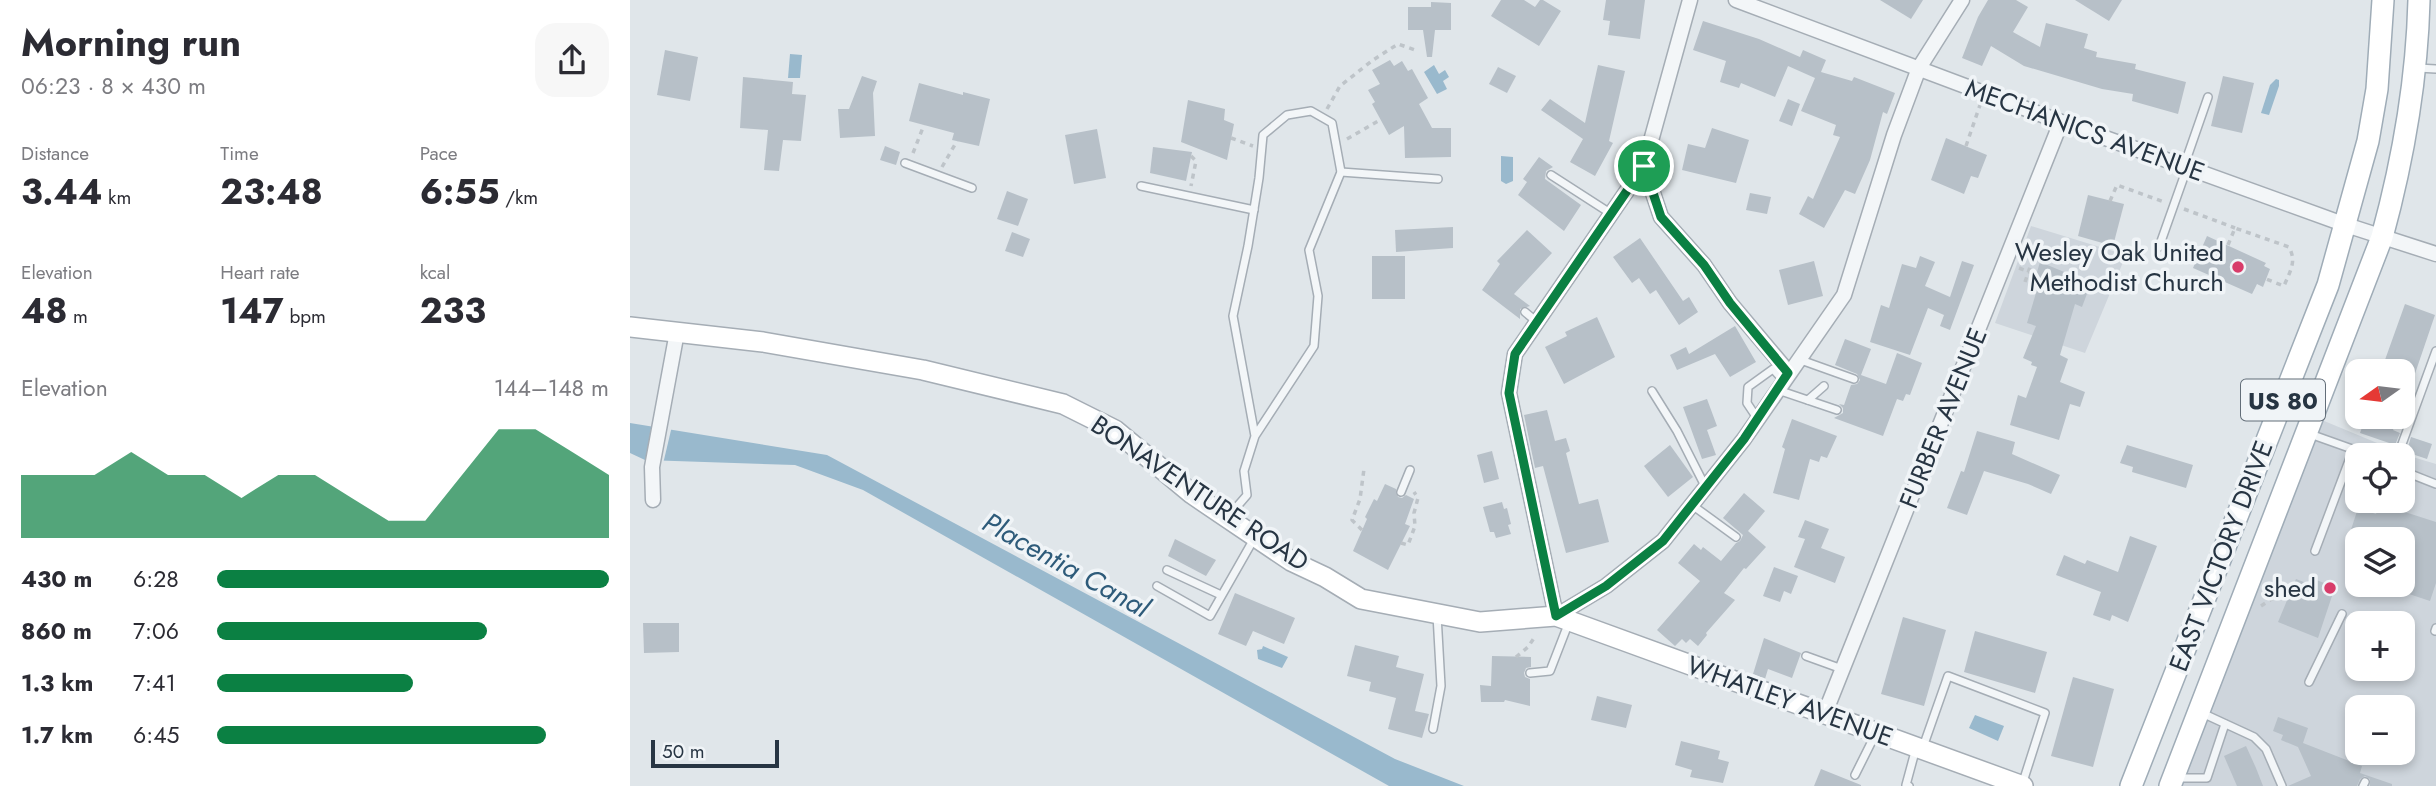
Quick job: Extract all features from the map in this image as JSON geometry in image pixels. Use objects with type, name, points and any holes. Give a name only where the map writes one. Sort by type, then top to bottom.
[{"type":"main road","name":"EAST VICTORY DRIVE","points":[[2131,786],[2328,285],[2368,141],[2377,89],[2383,0]]},
{"type":"main road","name":"EAST VICTORY DRIVE","points":[[2171,782],[2382,237],[2399,174],[2414,68],[2418,0]]},
{"type":"street","points":[[1557,618],[1509,393],[1515,354],[1644,166],[1689,0]]},
{"type":"street","name":"MECHANICS AVENUE","points":[[1736,0],[2185,167],[2436,254]]},
{"type":"street","name":"BONAVENTURE ROAD","points":[[630,327],[763,342],[923,370],[1063,404],[1115,430],[1192,494],[1291,561],[1325,577],[1361,599],[1480,622],[1557,618],[1606,586],[1663,541],[1757,419],[1844,295],[1894,135],[1919,68],[1962,0]]},
{"type":"street","name":"FURBER AVENUE","points":[[1825,713],[2061,122]]},
{"type":"street","points":[[1644,166],[1661,217],[1704,265],[1783,381]]},
{"type":"street","points":[[653,500],[652,467],[677,332]]},
{"type":"street","name":"WHATLEY AVENUE","points":[[1557,618],[2022,786]]},
{"type":"lane","points":[[2414,68],[2436,69]]},
{"type":"lane","points":[[2159,247],[2208,97]]},
{"type":"lane","points":[[1227,518],[1247,495],[1244,471],[1255,436],[1314,346],[1318,296],[1309,250],[1341,172],[1332,123],[1311,111],[1287,115],[1262,135],[1254,211],[1233,316],[1255,436]]},
{"type":"lane","points":[[906,164],[972,188]]},
{"type":"lane","points":[[1341,172],[1438,179]]},
{"type":"lane","points":[[1551,175],[1610,214]]},
{"type":"lane","points":[[1141,186],[1254,211]]},
{"type":"lane","points":[[1525,312],[1538,322]]},
{"type":"lane","points":[[2402,443],[2436,351]]},
{"type":"lane","points":[[1798,359],[1854,379]]},
{"type":"lane","points":[[1757,419],[1747,403],[1748,387],[1773,369],[1783,381],[1808,400],[1837,410]]},
{"type":"lane","points":[[1808,400],[1824,386]]},
{"type":"lane","points":[[1653,391],[1706,487]]},
{"type":"lane","points":[[2306,433],[2345,447]]},
{"type":"lane","points":[[1402,489],[1410,470]]},
{"type":"lane","points":[[2315,551],[2345,471]]},
{"type":"lane","points":[[2415,476],[2436,484]]},
{"type":"lane","points":[[1692,505],[1736,537]]},
{"type":"lane","points":[[1157,586],[1209,615],[1255,537]]},
{"type":"lane","points":[[1167,570],[1221,595]]},
{"type":"lane","points":[[1433,729],[1441,686],[1437,614]]},
{"type":"lane","points":[[2309,682],[2342,614]]},
{"type":"lane","points":[[1530,673],[1550,671],[1557,618]]},
{"type":"lane","points":[[1806,656],[1842,669]]},
{"type":"lane","points":[[1909,786],[1906,785],[1919,748],[1948,676],[2045,713],[2022,786]]},
{"type":"lane","points":[[2199,711],[2254,737],[2266,749],[2282,786]]},
{"type":"lane","points":[[2171,782],[2203,780],[2211,772],[2225,724]]},
{"type":"lane","points":[[1855,775],[1877,733]]},
{"type":"path","points":[[1322,117],[1340,86],[1373,60],[1398,44],[1418,51]]},
{"type":"path","points":[[1966,146],[1984,93]]},
{"type":"path","points":[[1336,145],[1380,120]]},
{"type":"path","points":[[906,164],[924,125]]},
{"type":"path","points":[[1231,138],[1262,148]]},
{"type":"path","points":[[937,175],[957,141]]},
{"type":"path","points":[[1178,194],[1193,185],[1196,161],[1191,156]]},
{"type":"path","points":[[2228,245],[2235,228],[2289,247],[2294,263],[2284,286],[2266,279]]},
{"type":"path","points":[[2025,282],[2032,261]]},
{"type":"path","points":[[1362,530],[1352,520],[1360,499],[1364,469]]},
{"type":"path","points":[[1401,542],[1408,545],[1415,526],[1413,513],[1418,503],[1417,494],[1402,489]]},
{"type":"path","points":[[2256,612],[2263,603],[2276,596],[2286,600]]},
{"type":"path","points":[[1516,657],[1557,618]]},
{"type":"shaded area","points":[[2031,226],[2126,255],[2085,353],[1995,323]]},
{"type":"shaded area","points":[[2317,418],[2377,443],[2345,443],[2345,513],[2415,513],[2415,458],[2436,464],[2436,786],[2180,786]]},
{"type":"water","points":[[790,54],[802,55],[800,78],[788,78]]},
{"type":"water","points":[[1434,65],[1439,74],[1445,70],[1449,77],[1443,81],[1447,89],[1437,94],[1424,72]]},
{"type":"water","points":[[2276,79],[2279,80],[2279,86],[2269,115],[2261,113],[2270,85]]},
{"type":"water","points":[[1501,156],[1513,157],[1513,181],[1506,184],[1501,181]]},
{"type":"water","points":[[630,423],[827,455],[1395,759],[1464,786],[1389,786],[863,490],[795,465],[645,460],[630,453]]},
{"type":"water","points":[[1263,646],[1288,657],[1282,668],[1258,659],[1257,650]]},
{"type":"water","points":[[1975,715],[2004,726],[1998,741],[1969,728]]},
{"type":"pier","points":[[652,423],[672,426],[663,464],[645,463]]},
{"type":"building","points":[[1501,0],[1524,0],[1535,7],[1543,0],[1561,11],[1539,46],[1491,16]]},
{"type":"building","points":[[1606,0],[1645,0],[1640,39],[1608,35],[1610,21],[1603,20]]},
{"type":"building","points":[[1880,0],[1923,0],[1911,19]]},
{"type":"building","points":[[1988,0],[2016,0],[2028,7],[2013,32],[2040,47],[2046,23],[2088,34],[2084,48],[2097,52],[2096,57],[2136,64],[2135,69],[2186,82],[2178,114],[2132,101],[2133,94],[2102,89],[2024,66],[1991,46],[1982,66],[1962,58],[1978,17]]},
{"type":"building","points":[[2075,0],[2122,0],[2109,21]]},
{"type":"building","points":[[1431,2],[1451,3],[1451,30],[1435,30],[1432,57],[1427,57],[1423,30],[1408,30],[1408,7],[1431,7]]},
{"type":"building","points":[[1703,21],[1759,39],[1800,57],[1803,50],[1826,60],[1821,72],[1852,81],[1854,77],[1895,93],[1887,114],[1883,112],[1870,160],[1855,194],[1845,190],[1824,228],[1799,214],[1808,196],[1813,199],[1840,137],[1833,135],[1836,125],[1801,111],[1815,78],[1788,66],[1775,97],[1741,83],[1739,88],[1720,82],[1726,61],[1693,50]]},
{"type":"building","points":[[665,50],[698,57],[690,101],[657,95]]},
{"type":"building","points":[[1390,60],[1394,66],[1402,61],[1408,71],[1412,69],[1428,98],[1419,104],[1432,128],[1451,128],[1451,157],[1405,158],[1404,126],[1389,135],[1372,104],[1375,102],[1368,90],[1380,84],[1372,70]]},
{"type":"building","points":[[1598,65],[1625,71],[1609,141],[1613,143],[1595,176],[1570,162],[1583,139],[1541,110],[1550,99],[1585,123]]},
{"type":"building","points":[[1498,67],[1516,76],[1507,93],[1489,84]]},
{"type":"building","points":[[862,76],[877,81],[873,93],[875,136],[840,138],[838,109],[849,109]]},
{"type":"building","points":[[2223,76],[2254,83],[2242,133],[2211,126]]},
{"type":"building","points":[[743,77],[793,82],[792,94],[806,95],[801,141],[783,140],[779,171],[764,170],[768,130],[740,128]]},
{"type":"building","points":[[919,83],[990,99],[979,146],[952,140],[954,133],[909,121]]},
{"type":"building","points":[[1788,99],[1800,104],[1792,126],[1779,121]]},
{"type":"building","points":[[1188,100],[1225,109],[1224,120],[1234,124],[1227,160],[1181,142]]},
{"type":"building","points":[[1712,128],[1749,140],[1736,183],[1682,170],[1688,144],[1705,148]]},
{"type":"building","points":[[1097,129],[1106,178],[1074,184],[1065,135]]},
{"type":"building","points":[[1946,138],[1987,155],[1978,178],[1971,176],[1964,194],[1931,180]]},
{"type":"building","points":[[885,146],[900,152],[896,165],[880,160]]},
{"type":"building","points":[[1153,147],[1192,152],[1186,181],[1150,173]]},
{"type":"building","points":[[1539,157],[1553,167],[1546,171],[1545,179],[1581,205],[1564,231],[1518,195],[1527,182],[1523,179]]},
{"type":"building","points":[[1007,191],[1028,199],[1018,226],[997,219]]},
{"type":"building","points":[[1750,193],[1771,197],[1767,214],[1746,210]]},
{"type":"building","points":[[2088,195],[2124,204],[2113,246],[2078,236]]},
{"type":"building","points":[[1453,227],[1453,248],[1396,252],[1395,230]]},
{"type":"building","points":[[1527,230],[1552,253],[1514,294],[1530,306],[1520,309],[1520,319],[1482,290],[1500,264],[1497,261]]},
{"type":"building","points":[[1012,232],[1030,239],[1023,257],[1005,251]]},
{"type":"building","points":[[2207,236],[2266,263],[2264,266],[2270,269],[2263,287],[2257,284],[2252,294],[2193,268]]},
{"type":"building","points":[[1640,238],[1683,301],[1689,297],[1698,312],[1679,325],[1656,290],[1650,294],[1639,278],[1632,283],[1613,257]]},
{"type":"building","points":[[1372,256],[1405,256],[1405,299],[1372,299]]},
{"type":"building","points":[[1920,256],[1935,262],[1925,286],[1950,297],[1962,261],[1974,265],[1950,330],[1940,326],[1944,315],[1928,308],[1910,355],[1870,342],[1881,305],[1889,308],[1902,264],[1916,268]]},
{"type":"building","points":[[1814,261],[1823,296],[1788,305],[1779,270]]},
{"type":"building","points":[[2040,262],[2091,283],[2082,307],[2075,304],[2060,355],[2068,359],[2060,382],[2085,392],[2080,407],[2070,404],[2059,440],[2010,425],[2018,395],[2026,398],[2037,367],[2023,358],[2036,326],[2027,323],[2036,293],[2031,292]]},
{"type":"building","points":[[2405,304],[2435,315],[2415,374],[2415,359],[2385,359]]},
{"type":"building","points":[[1597,317],[1615,357],[1564,384],[1545,347],[1567,336],[1565,332]]},
{"type":"building","points":[[1735,326],[1756,362],[1730,377],[1715,354],[1677,370],[1670,355],[1686,347],[1689,354]]},
{"type":"building","points":[[1845,339],[1871,349],[1861,375],[1886,384],[1897,353],[1922,363],[1910,395],[1906,394],[1903,401],[1897,399],[1883,436],[1834,418],[1843,413],[1839,404],[1844,405],[1851,385],[1860,380],[1857,374],[1835,365]]},
{"type":"building","points":[[1707,399],[1717,426],[1707,430],[1716,455],[1702,459],[1683,407]]},
{"type":"building","points":[[1547,410],[1555,441],[1566,438],[1570,451],[1566,453],[1579,504],[1598,499],[1609,542],[1566,553],[1543,466],[1535,468],[1524,415]]},
{"type":"building","points":[[1792,419],[1837,436],[1827,458],[1821,456],[1819,462],[1810,459],[1799,500],[1773,493],[1785,449],[1782,447]]},
{"type":"building","points":[[2361,429],[2393,429],[2400,433],[2396,443],[2389,443],[2360,433]]},
{"type":"building","points":[[1977,431],[2015,442],[2012,454],[2060,475],[2051,494],[1984,471],[1967,515],[1947,508],[1961,471],[1964,472]]},
{"type":"building","points":[[2411,437],[2432,444],[2427,459],[2415,455],[2415,443],[2409,443]]},
{"type":"building","points":[[1670,445],[1693,477],[1668,497],[1644,466]]},
{"type":"building","points":[[2127,445],[2193,465],[2186,488],[2132,472],[2133,467],[2120,463]]},
{"type":"building","points":[[1492,451],[1499,479],[1484,483],[1477,455]]},
{"type":"building","points":[[1385,484],[1396,489],[1398,497],[1406,495],[1414,499],[1405,524],[1410,526],[1388,570],[1353,551],[1367,519],[1365,517]]},
{"type":"building","points":[[1744,493],[1765,511],[1748,531],[1766,547],[1724,593],[1735,600],[1698,646],[1690,639],[1686,643],[1682,639],[1675,646],[1657,630],[1700,581],[1678,563],[1694,544],[1701,550],[1703,547],[1721,561],[1740,541],[1743,535],[1723,518]]},
{"type":"building","points":[[1502,502],[1504,509],[1507,508],[1511,534],[1496,538],[1494,532],[1490,532],[1483,507]]},
{"type":"building","points":[[2356,513],[2408,513],[2436,522],[2436,583],[2430,601],[2415,596],[2415,527],[2352,527]]},
{"type":"building","points":[[1805,520],[1829,529],[1821,548],[1845,557],[1835,583],[1794,567],[1805,539],[1798,537]]},
{"type":"building","points":[[2130,536],[2157,546],[2128,622],[2112,615],[2110,621],[2093,615],[2101,592],[2056,575],[2064,555],[2085,564],[2087,560],[2118,572]]},
{"type":"building","points":[[1175,539],[1216,560],[1206,576],[1168,556]]},
{"type":"building","points":[[1774,567],[1798,576],[1791,594],[1784,591],[1780,602],[1763,596]]},
{"type":"building","points":[[2311,578],[2327,584],[2336,584],[2318,638],[2278,622],[2296,579],[2309,584]]},
{"type":"building","points":[[1235,593],[1295,618],[1284,644],[1253,631],[1246,646],[1218,634]]},
{"type":"building","points":[[1903,617],[1946,630],[1924,706],[1881,694]]},
{"type":"building","points":[[643,623],[679,623],[679,652],[644,653]]},
{"type":"building","points":[[1975,631],[2047,652],[2035,693],[1964,672]]},
{"type":"building","points":[[1764,638],[1801,653],[1792,678],[1768,669],[1765,679],[1753,674]]},
{"type":"building","points":[[1355,645],[1399,656],[1396,667],[1424,674],[1415,711],[1429,714],[1422,738],[1388,729],[1396,698],[1369,691],[1371,682],[1347,676]]},
{"type":"building","points":[[1492,656],[1531,657],[1531,667],[1526,668],[1524,673],[1525,677],[1530,679],[1530,706],[1505,700],[1481,702],[1480,685],[1491,686]]},
{"type":"building","points":[[2073,677],[2114,689],[2093,767],[2051,756]]},
{"type":"building","points":[[1597,696],[1632,705],[1626,728],[1591,720]]},
{"type":"building","points":[[2278,717],[2308,728],[2303,743],[2345,759],[2345,765],[2362,766],[2360,773],[2392,786],[2370,786],[2370,779],[2365,776],[2357,786],[2288,786],[2311,776],[2298,747],[2281,740],[2283,735],[2273,731]]},
{"type":"building","points":[[1681,741],[1720,751],[1718,759],[1729,762],[1723,783],[1690,777],[1692,770],[1675,765]]},
{"type":"building","points":[[2246,746],[2263,786],[2237,786],[2224,756]]},
{"type":"building","points":[[1821,769],[1861,785],[1861,786],[1814,786]]},
{"type":"place","name":"Wesley Oak United Methodist Church","points":[[2238,267]]},
{"type":"place","name":"shed","points":[[2330,588]]},
{"type":"route","points":[[1644,166],[1661,217],[1704,265],[1730,303],[1788,373],[1744,439],[1663,541],[1606,586],[1556,616],[1509,393],[1515,354],[1644,166]]},
{"type":"water label","name":"Placentia Canal","points":[[1066,565]]}]
